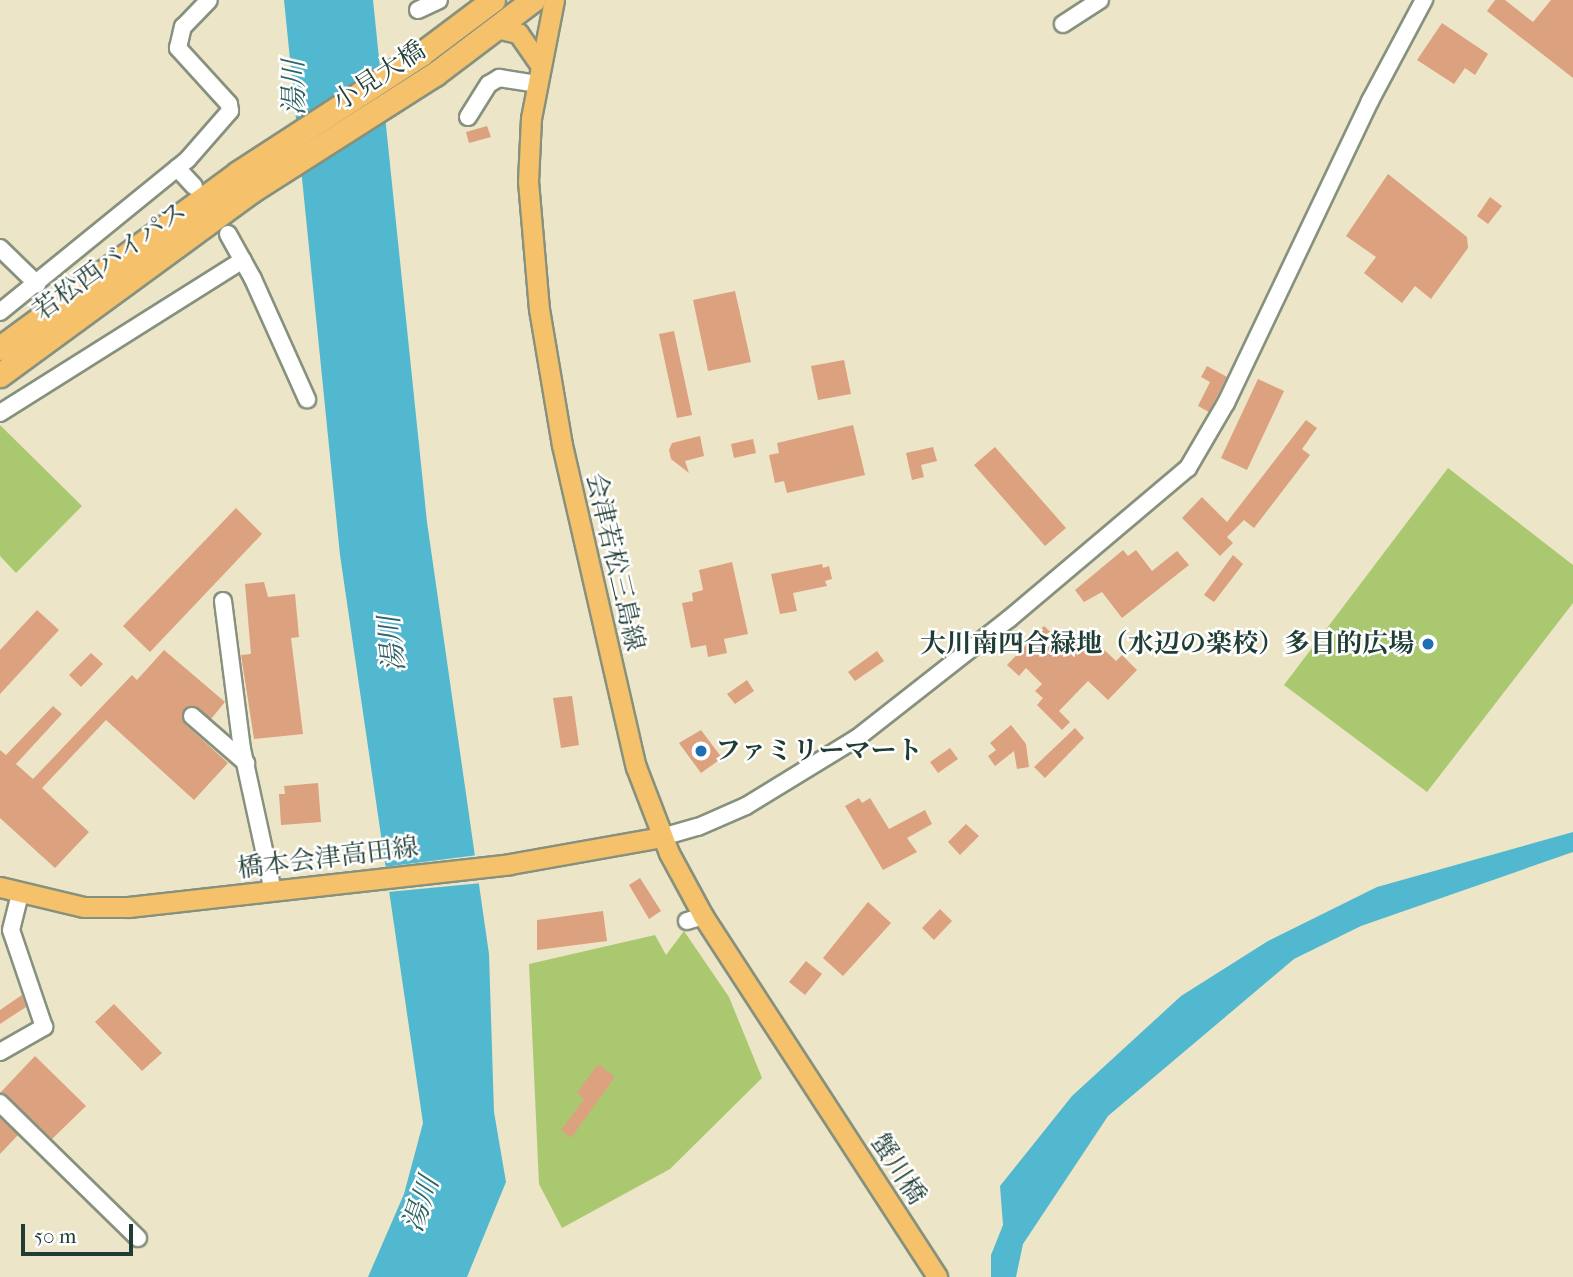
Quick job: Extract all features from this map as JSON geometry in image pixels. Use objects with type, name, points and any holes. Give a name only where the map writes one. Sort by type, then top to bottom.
[{"type":"highway","name":"小見大橋","points":[[245,182],[493,0]]},
{"type":"highway","name":"小見大橋","points":[[245,182],[435,74],[533,0]]},
{"type":"highway","name":"若松西バイパス","points":[[0,348],[245,182]]},
{"type":"highway","name":"若松西バイパス","points":[[0,375],[245,182]]},
{"type":"main road","name":"会津若松三島線","points":[[554,0],[538,74],[528,181],[545,355],[627,735],[662,837],[695,919],[815,1090]]},
{"type":"main road","points":[[496,28],[519,33],[538,74]]},
{"type":"main road","name":"橋本会津高田線","points":[[0,887],[20,894],[84,907],[129,907],[510,864],[662,837]]},
{"type":"main road","name":"蟹川橋","points":[[815,1090],[937,1277]]},
{"type":"street","points":[[0,312],[177,168],[230,111],[229,104],[178,48],[183,27],[209,0]]},
{"type":"street","points":[[418,10],[439,0]]},
{"type":"street","points":[[1063,24],[1100,0]]},
{"type":"street","points":[[662,837],[698,827],[746,806],[857,738],[1009,619],[1188,468],[1266,322],[1370,101],[1424,0]]},
{"type":"street","points":[[468,117],[489,84],[499,78],[538,74]]},
{"type":"street","points":[[177,168],[194,186]]},
{"type":"street","points":[[228,234],[243,260],[307,399]]},
{"type":"street","points":[[0,248],[37,284]]},
{"type":"street","points":[[0,414],[243,260]]},
{"type":"street","points":[[223,601],[246,764],[273,891]]},
{"type":"street","points":[[192,716],[246,764]]},
{"type":"street","points":[[0,1052],[44,1027],[6,932],[20,894]]},
{"type":"street","points":[[0,1102],[138,1238]]},
{"type":"green space","points":[[0,425],[82,506],[16,573],[0,556]]},
{"type":"green space","name":"大川南四合緑地（水辺の楽校）多目的広場","points":[[1448,468],[1573,565],[1573,603],[1427,792],[1284,685]]},
{"type":"green space","points":[[684,931],[729,997],[762,1078],[670,1169],[562,1228],[539,1184],[529,964],[655,935],[666,955]]},
{"type":"water","name":"湯川","points":[[284,0],[373,0],[427,522],[489,954],[494,1112],[506,1182],[467,1277],[368,1277],[404,1194],[423,1123],[340,555]]},
{"type":"water","points":[[1573,832],[1573,852],[1361,926],[1294,959],[1108,1116],[1023,1244],[1016,1277],[991,1277],[991,1255],[1003,1225],[1000,1186],[1072,1096],[1181,996],[1268,941],[1377,887]]},
{"type":"pier","points":[[478,855],[482,883],[388,892],[384,867]]},
{"type":"building","points":[[1495,0],[1505,0],[1533,22],[1551,0],[1573,0],[1573,78],[1487,11]]},
{"type":"building","points":[[1442,23],[1488,54],[1475,75],[1465,68],[1454,84],[1417,60]]},
{"type":"building","points":[[487,126],[491,137],[469,143],[466,132]]},
{"type":"building","points":[[1388,174],[1467,237],[1468,248],[1431,299],[1415,286],[1402,303],[1364,273],[1376,257],[1346,236]]},
{"type":"building","points":[[1490,197],[1502,206],[1488,224],[1477,216]]},
{"type":"building","points":[[735,291],[751,362],[708,371],[693,300]]},
{"type":"building","points":[[674,331],[692,415],[677,418],[659,334]]},
{"type":"building","points":[[844,360],[851,394],[818,400],[811,366]]},
{"type":"building","points":[[1207,366],[1227,377],[1209,412],[1198,406],[1210,382],[1201,377]]},
{"type":"building","points":[[1258,379],[1284,391],[1247,470],[1221,458]]},
{"type":"building","points":[[1306,420],[1317,428],[1302,449],[1310,455],[1254,528],[1244,520],[1227,537],[1233,543],[1220,556],[1182,518],[1202,497],[1227,522]]},
{"type":"building","points":[[853,425],[865,475],[787,493],[784,481],[775,483],[769,455],[779,453],[777,443]]},
{"type":"building","points":[[700,436],[704,456],[685,461],[689,473],[671,459],[669,450],[672,443]]},
{"type":"building","points":[[753,439],[756,453],[734,458],[731,444]]},
{"type":"building","points":[[933,447],[937,461],[921,465],[924,477],[912,480],[906,453]]},
{"type":"building","points":[[995,447],[1066,528],[1045,546],[974,465]]},
{"type":"building","points":[[236,508],[262,534],[150,652],[123,626]]},
{"type":"building","points":[[1123,550],[1128,556],[1136,550],[1152,571],[1177,551],[1189,565],[1122,618],[1102,592],[1084,602],[1075,590]]},
{"type":"building","points":[[1233,555],[1243,564],[1214,602],[1204,595]]},
{"type":"building","points":[[732,562],[748,634],[724,639],[727,653],[708,657],[706,645],[691,648],[682,603],[693,601],[692,593],[703,590],[699,570]]},
{"type":"building","points":[[822,564],[823,568],[829,566],[832,579],[825,581],[827,586],[793,593],[797,611],[780,614],[771,574]]},
{"type":"building","points":[[264,582],[268,597],[295,594],[299,637],[291,638],[303,734],[254,739],[241,655],[251,654],[245,584]]},
{"type":"building","points":[[37,610],[59,630],[0,694],[0,650]]},
{"type":"building","points":[[1044,626],[1067,648],[1083,630],[1116,661],[1122,655],[1137,670],[1108,700],[1088,681],[1059,711],[1070,722],[1062,730],[1037,705],[1043,698],[1035,691],[1042,684],[1026,668],[1019,676],[1007,665]]},
{"type":"building","points":[[164,650],[225,702],[211,719],[193,706],[182,715],[185,724],[228,763],[194,800],[106,720],[42,788],[89,832],[55,868],[0,818],[0,750],[6,755],[53,706],[62,714],[16,764],[33,779],[132,675],[137,680]]},
{"type":"building","points":[[877,651],[884,661],[855,681],[848,672]]},
{"type":"building","points":[[91,653],[103,664],[81,687],[69,675]]},
{"type":"building","points":[[747,680],[754,691],[735,704],[727,694]]},
{"type":"building","points":[[572,696],[579,745],[561,748],[553,698]]},
{"type":"building","points":[[1011,725],[1026,744],[1029,767],[1017,769],[1014,751],[995,766],[988,756],[996,750],[990,743]]},
{"type":"building","points":[[1075,728],[1084,738],[1045,778],[1034,767]]},
{"type":"building","name":"ファミリーマート","points":[[701,730],[722,758],[701,773],[679,743]]},
{"type":"building","points":[[950,748],[958,759],[938,773],[930,762]]},
{"type":"building","points":[[318,783],[321,822],[281,825],[279,794],[285,794],[284,786]]},
{"type":"building","points":[[859,798],[862,803],[870,798],[889,829],[925,810],[932,824],[907,838],[917,852],[883,870],[845,806]]},
{"type":"building","points":[[966,824],[979,836],[960,855],[948,842]]},
{"type":"building","points":[[640,878],[661,911],[649,919],[629,885]]},
{"type":"building","points":[[868,902],[891,923],[843,976],[823,958]]},
{"type":"building","points":[[940,909],[952,921],[934,940],[922,928]]},
{"type":"building","points":[[603,911],[607,941],[537,950],[537,920]]},
{"type":"building","points":[[806,961],[822,974],[805,995],[789,982]]},
{"type":"building","points":[[22,995],[26,1007],[0,1024],[0,1010]]},
{"type":"building","points":[[114,1004],[162,1053],[142,1071],[95,1022]]},
{"type":"building","points":[[35,1056],[86,1106],[52,1139],[0,1093]]},
{"type":"building","points":[[598,1064],[615,1077],[571,1138],[561,1130],[584,1099],[577,1093]]},
{"type":"building","points":[[0,1118],[18,1135],[0,1154]]},
{"type":"place","name":"大川南四合緑地（水辺の楽校）多目的広場","points":[[1428,644]]},
{"type":"place","name":"ファミリーマート","points":[[701,751]]}]
